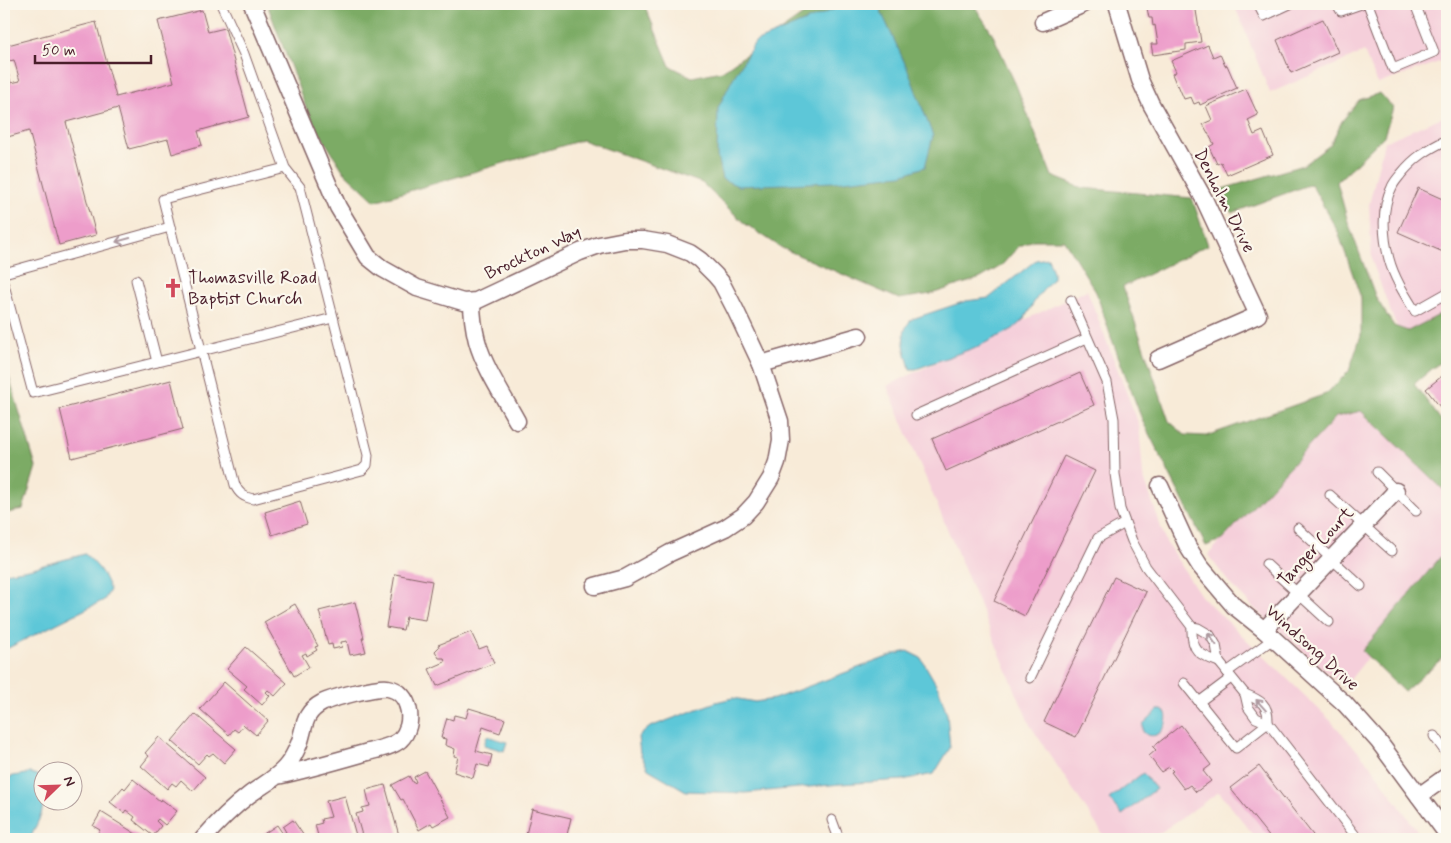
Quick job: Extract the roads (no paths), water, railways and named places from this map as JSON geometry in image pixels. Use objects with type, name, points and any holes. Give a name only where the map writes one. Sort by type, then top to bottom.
[{"type":"street","name":"Brockton Way","points":[[252,4],[338,207],[368,257],[383,270],[417,288],[463,302],[476,302],[599,244],[625,240],[643,240],[667,244],[690,253],[715,275],[735,309],[761,364],[780,420],[781,440],[777,462],[771,478],[756,502],[743,516],[725,528],[670,553],[625,578],[595,586]]},
{"type":"street","points":[[1044,22],[1084,4]]},
{"type":"street","name":"Denholm Drive","points":[[1118,4],[1140,80],[1151,104],[1204,199],[1258,316],[1158,359]]},
{"type":"street","points":[[472,302],[477,342],[517,421]]},
{"type":"street","points":[[761,364],[859,336]]},
{"type":"street","name":"Windsong Drive","points":[[1160,486],[1188,547],[1200,566],[1234,606],[1269,634],[1345,704],[1379,742],[1447,834]]},
{"type":"street","name":"Tanger Court","points":[[1269,634],[1298,594],[1396,491]]},
{"type":"street","points":[[203,839],[219,820],[250,794],[277,776],[287,765],[298,745],[305,719],[322,702],[373,688],[388,688],[403,698],[409,709],[410,719],[407,729],[400,740],[383,748],[277,776]]},
{"type":"street","points":[[1419,796],[1447,776]]},
{"type":"lane","points":[[221,4],[244,54],[285,168],[300,187],[368,455],[367,465],[362,470],[253,499],[245,497],[235,485],[163,199],[285,168]]},
{"type":"lane","points":[[1258,4],[1264,16],[1290,4]]},
{"type":"lane","points":[[1337,4],[1340,11],[1360,4]]},
{"type":"lane","points":[[1368,4],[1392,69],[1434,52],[1415,4]]},
{"type":"lane","points":[[1447,140],[1430,148],[1412,161],[1392,186],[1386,203],[1384,231],[1389,260],[1400,286],[1415,311],[1447,293]]},
{"type":"lane","points":[[4,273],[170,227]]},
{"type":"lane","points":[[136,280],[157,362]]},
{"type":"lane","points":[[4,285],[33,393],[333,318]]},
{"type":"lane","points":[[1071,300],[1107,382],[1114,419],[1115,474],[1120,509],[1132,542],[1146,567],[1192,627],[1192,635],[1197,652],[1219,662]]},
{"type":"lane","points":[[916,415],[1087,338]]},
{"type":"lane","points":[[1377,472],[1416,511]]},
{"type":"lane","points":[[1330,496],[1392,551]]},
{"type":"lane","points":[[1030,678],[1098,538],[1125,524]]},
{"type":"lane","points":[[1298,528],[1361,586]]},
{"type":"lane","points":[[1266,564],[1329,622]]},
{"type":"lane","points":[[1192,627],[1198,628],[1210,635],[1216,645],[1219,662],[1245,694],[1248,707],[1256,718],[1268,723],[1358,839]]},
{"type":"lane","points":[[1199,702],[1229,675],[1269,634]]},
{"type":"lane","points":[[1184,683],[1236,748],[1268,723]]},
{"type":"lane","points":[[1245,694],[1257,699],[1264,706],[1268,714],[1268,723]]},
{"type":"lane","points":[[1434,736],[1447,754]]},
{"type":"lane","points":[[832,820],[839,839]]},
{"type":"water","points":[[847,4],[879,7],[908,70],[933,136],[925,167],[901,175],[834,182],[738,186],[722,179],[717,156],[718,108],[755,42]]},
{"type":"water","points":[[1048,258],[1053,278],[1036,299],[1024,319],[1013,329],[979,346],[916,369],[910,369],[904,337],[907,325],[912,319],[966,301],[989,298],[1036,260]]},
{"type":"water","points":[[85,554],[103,574],[110,590],[104,600],[4,650],[4,573],[29,569]]},
{"type":"water","points":[[907,651],[921,658],[939,689],[947,714],[950,748],[934,774],[902,780],[745,793],[686,791],[648,769],[640,753],[638,737],[650,727],[716,702],[733,698],[755,702],[774,699]]},
{"type":"water","points":[[1158,710],[1166,713],[1167,718],[1164,728],[1157,735],[1148,735],[1143,732],[1143,724]]},
{"type":"water","points":[[487,736],[507,742],[504,751],[484,745]]},
{"type":"water","points":[[32,773],[32,810],[42,810],[30,839],[4,839],[4,780],[13,776]]},
{"type":"water","points":[[1143,773],[1156,789],[1122,815],[1109,799]]},
{"type":"place","name":"Thomasville Road Baptist Church","points":[[173,288]]}]
